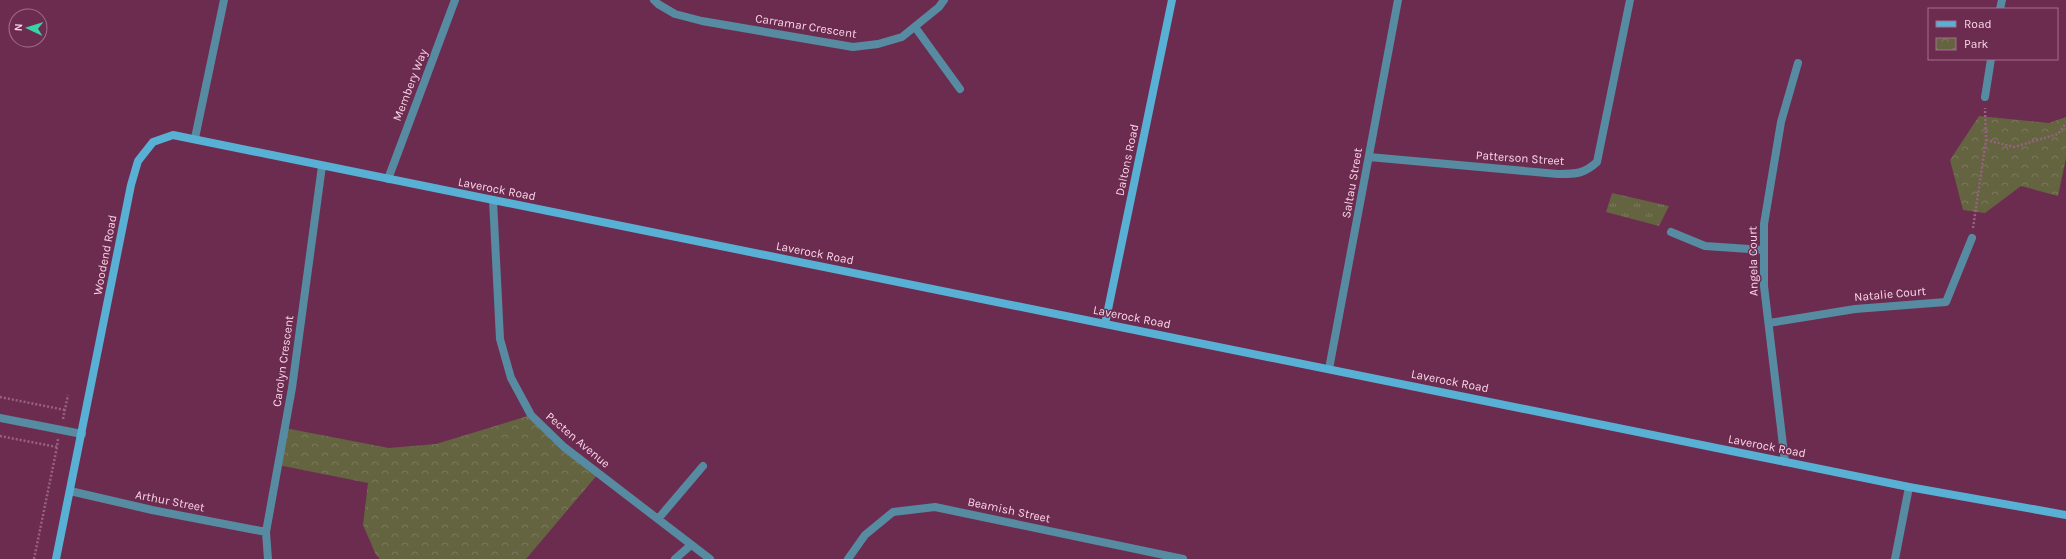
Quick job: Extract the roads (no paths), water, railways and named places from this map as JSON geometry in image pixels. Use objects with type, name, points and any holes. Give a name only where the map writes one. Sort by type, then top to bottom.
[{"type":"street","points":[[195,138],[224,0]]},
{"type":"street","name":"Membery Way","points":[[388,179],[455,0]]},
{"type":"street","name":"Carramar Crescent","points":[[654,0],[675,14],[702,21],[853,47],[878,44],[902,37],[939,7],[944,0]]},
{"type":"street","name":"Daltons Road","points":[[1105,324],[1172,0]]},
{"type":"street","name":"Saltau Street","points":[[1329,369],[1398,0]]},
{"type":"street","name":"Patterson Street","points":[[1369,157],[1558,174],[1575,174],[1587,171],[1597,162],[1630,0]]},
{"type":"street","points":[[914,27],[960,89]]},
{"type":"street","points":[[1985,97],[1991,60]]},
{"type":"street","name":"Angela Court","points":[[1785,462],[1764,286],[1764,224],[1781,122],[1798,63]]},
{"type":"street","name":"Woodend Road","points":[[56,559],[131,185],[138,161],[153,142],[173,134],[195,138]]},
{"type":"street","name":"Laverock Road","points":[[195,138],[322,166],[1909,487],[2066,515]]},
{"type":"street","name":"Carolyn Crescent","points":[[268,559],[266,532],[292,388],[322,166]]},
{"type":"street","name":"Pecten Avenue","points":[[493,200],[500,339],[515,384],[531,415],[564,447],[710,559]]},
{"type":"street","points":[[1671,232],[1705,246],[1764,250]]},
{"type":"street","name":"Natalie Court","points":[[1769,323],[1855,309],[1946,302],[1972,238]]},
{"type":"street","points":[[0,418],[82,434]]},
{"type":"street","points":[[658,519],[703,466]]},
{"type":"street","points":[[1895,559],[1909,487]]},
{"type":"street","name":"Arthur Street","points":[[70,491],[152,510],[266,532]]},
{"type":"street","name":"Beamish Street","points":[[848,559],[865,535],[893,512],[935,507],[1183,559]]},
{"type":"street","points":[[675,559],[691,545]]}]
